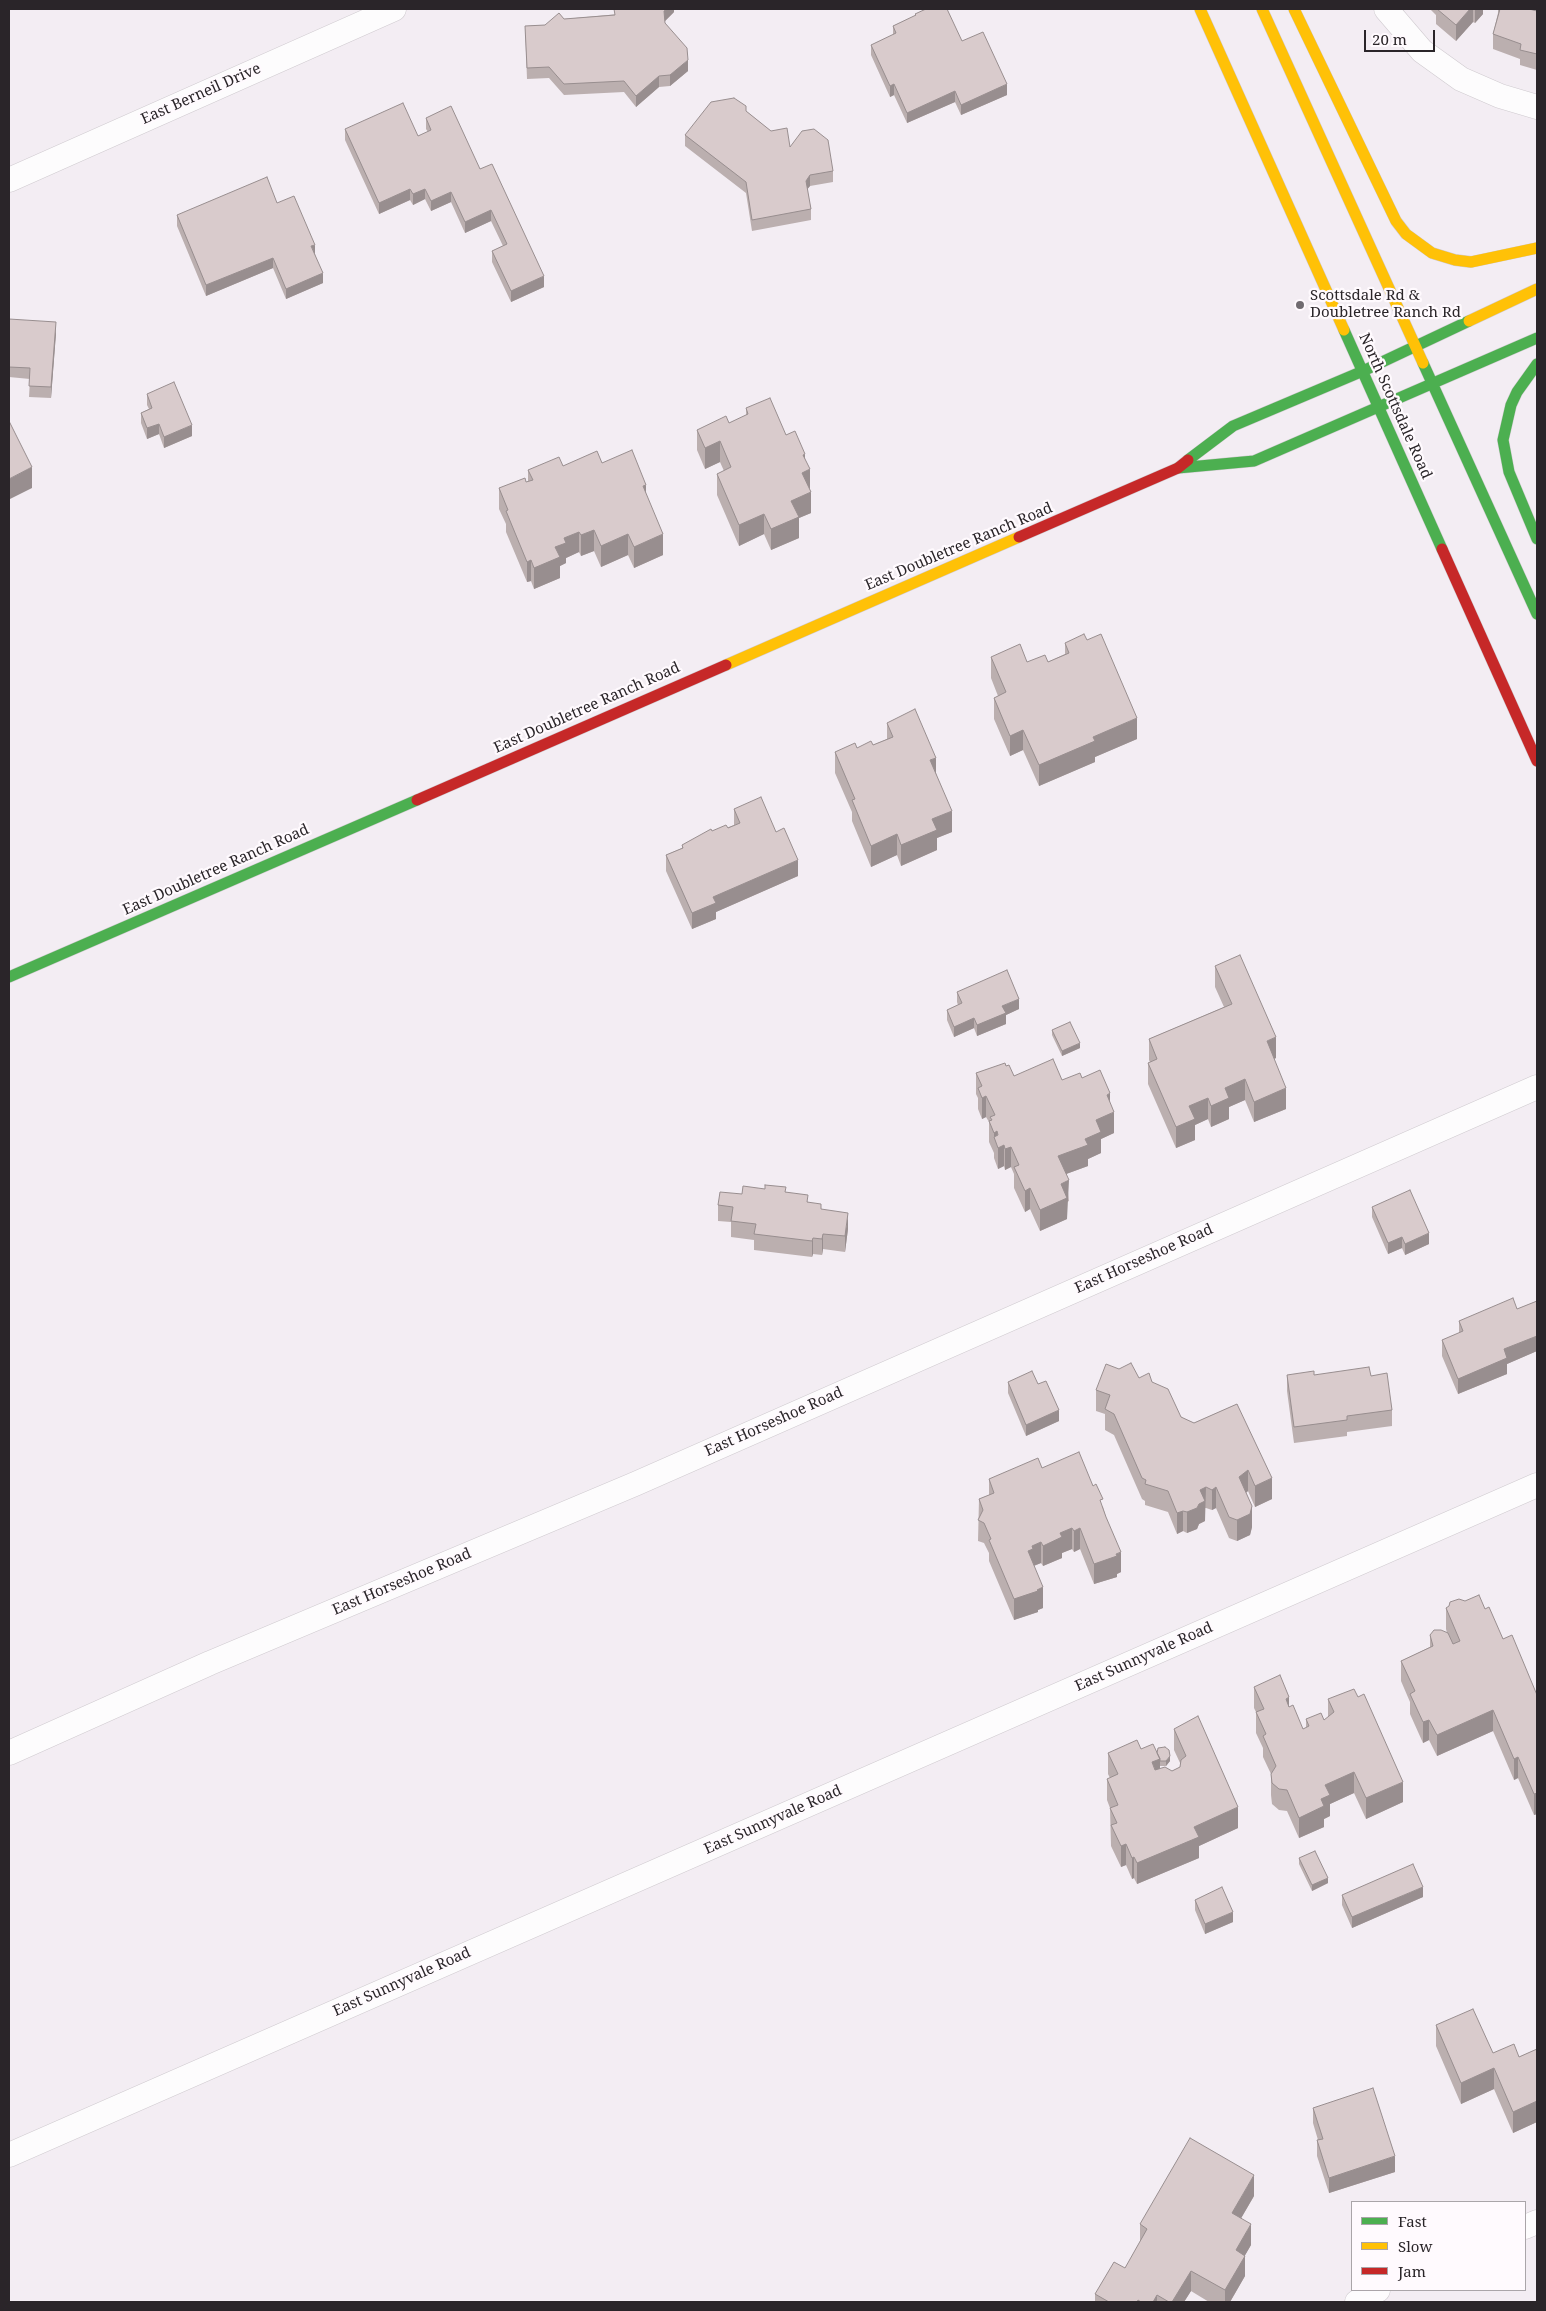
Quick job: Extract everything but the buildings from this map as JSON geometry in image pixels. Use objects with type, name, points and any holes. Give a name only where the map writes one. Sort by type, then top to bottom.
[{"type":"main road","name":"North Scottsdale Road","points":[[1200,9],[1537,761]]},
{"type":"main road","points":[[1262,9],[1537,614]]},
{"type":"main road","points":[[1294,9],[1396,221],[1406,234],[1432,253],[1455,260],[1471,262],[1537,248]]},
{"type":"main road","name":"East Doubletree Ranch Road","points":[[9,977],[1178,468],[1233,426],[1363,371],[1537,289]]},
{"type":"main road","name":"East Doubletree Ranch Road","points":[[1178,468],[1254,461],[1537,338]]},
{"type":"main road","points":[[1537,364],[1521,386],[1511,405],[1503,440],[1509,472],[1537,539]]},
{"type":"street","name":"East Berneil Drive","points":[[9,180],[394,9]]},
{"type":"street","points":[[1386,9],[1422,51],[1461,79],[1500,96],[1537,107]]},
{"type":"street","name":"East Horseshoe Road","points":[[9,1753],[219,1659],[635,1484],[1537,1087]]},
{"type":"street","name":"East Sunnyvale Road","points":[[9,2154],[1537,1484]]},
{"type":"street","points":[[1357,2302],[1376,2291]]},
{"type":"traffic: fast","points":[[1188,460],[1233,426],[1363,371],[1469,321]]},
{"type":"traffic: fast","points":[[1344,330],[1442,549]]},
{"type":"traffic: fast","points":[[1178,468],[1254,461],[1537,338]]},
{"type":"traffic: fast","points":[[1423,363],[1537,614]]},
{"type":"traffic: fast","points":[[1537,364],[1517,392],[1511,405],[1503,440],[1509,472],[1537,539]]},
{"type":"traffic: fast","points":[[9,977],[417,800]]},
{"type":"traffic: slow","points":[[1200,9],[1344,330]]},
{"type":"traffic: slow","points":[[1262,9],[1423,363]]},
{"type":"traffic: slow","points":[[1294,9],[1396,221],[1406,234],[1432,253],[1455,260],[1471,262],[1537,248]]},
{"type":"traffic: slow","points":[[1469,321],[1537,289]]},
{"type":"traffic: slow","points":[[726,665],[1019,537]]},
{"type":"traffic: jam","points":[[1019,537],[1178,468],[1188,460]]},
{"type":"traffic: jam","points":[[1442,549],[1537,761]]},
{"type":"traffic: jam","points":[[417,800],[726,665]]},
{"type":"place","name":"Scottsdale Rd & Doubletree Ranch Rd","points":[[1300,305]]}]
